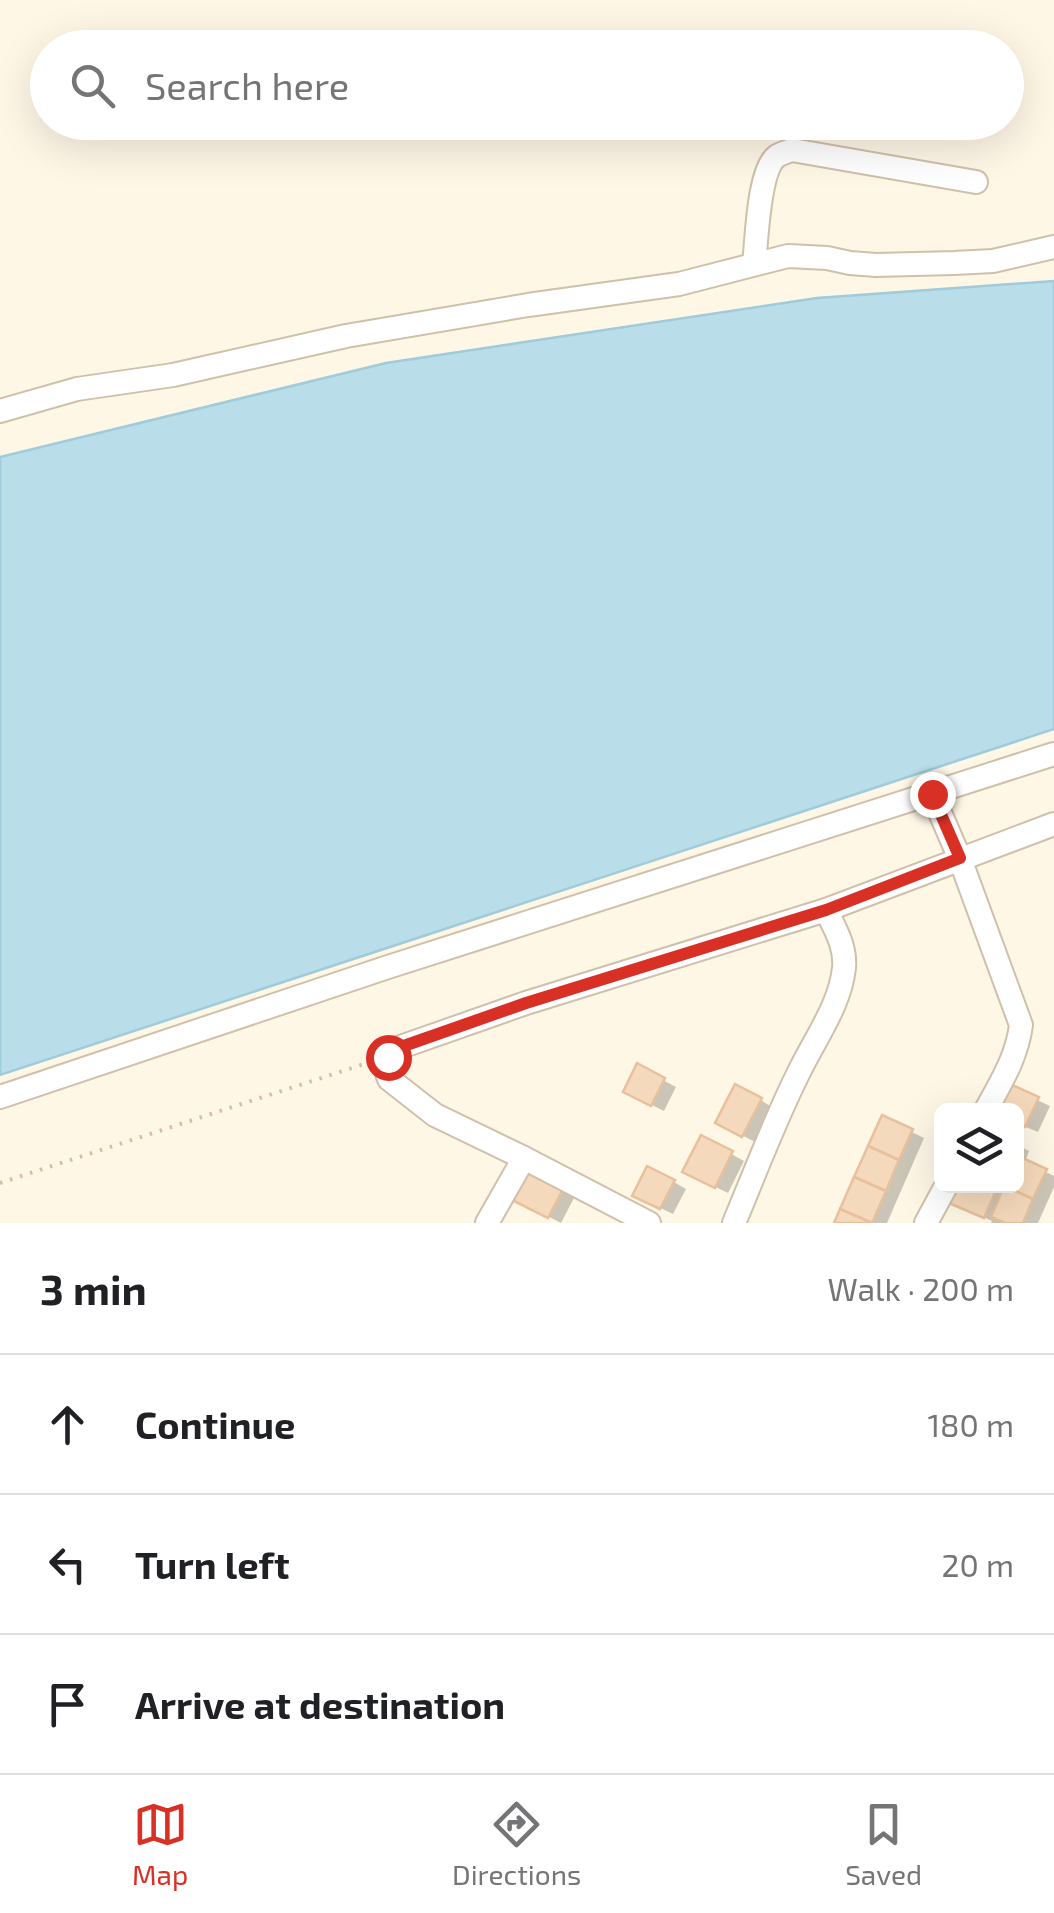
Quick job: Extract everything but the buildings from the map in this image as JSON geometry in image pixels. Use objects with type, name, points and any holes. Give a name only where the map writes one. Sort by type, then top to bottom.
[{"type":"street","points":[[754,264],[763,186],[769,165],[778,155],[792,150],[976,182]]},
{"type":"street","points":[[0,411],[77,389],[172,375],[346,336],[679,284],[788,256],[876,264],[992,261],[1054,247]]},
{"type":"street","points":[[0,1097],[1054,754]]},
{"type":"street","points":[[932,794],[960,858],[1020,1025],[1014,1056],[990,1103]]},
{"type":"street","points":[[649,1223],[435,1115],[389,1079],[385,1068],[388,1057],[395,1049],[526,1003],[826,910],[1054,824]]},
{"type":"street","points":[[734,1223],[797,1075],[841,985],[842,944],[826,910]]},
{"type":"street","points":[[488,1223],[524,1158]]},
{"type":"street","points":[[926,1223],[942,1193]]},
{"type":"path","points":[[0,1183],[388,1057]]},
{"type":"water","points":[[1054,281],[1054,729],[0,1075],[0,457],[386,363],[817,298]]},
{"type":"route","points":[[388,1057],[395,1049],[526,1003],[826,910],[960,858],[932,794]]}]
